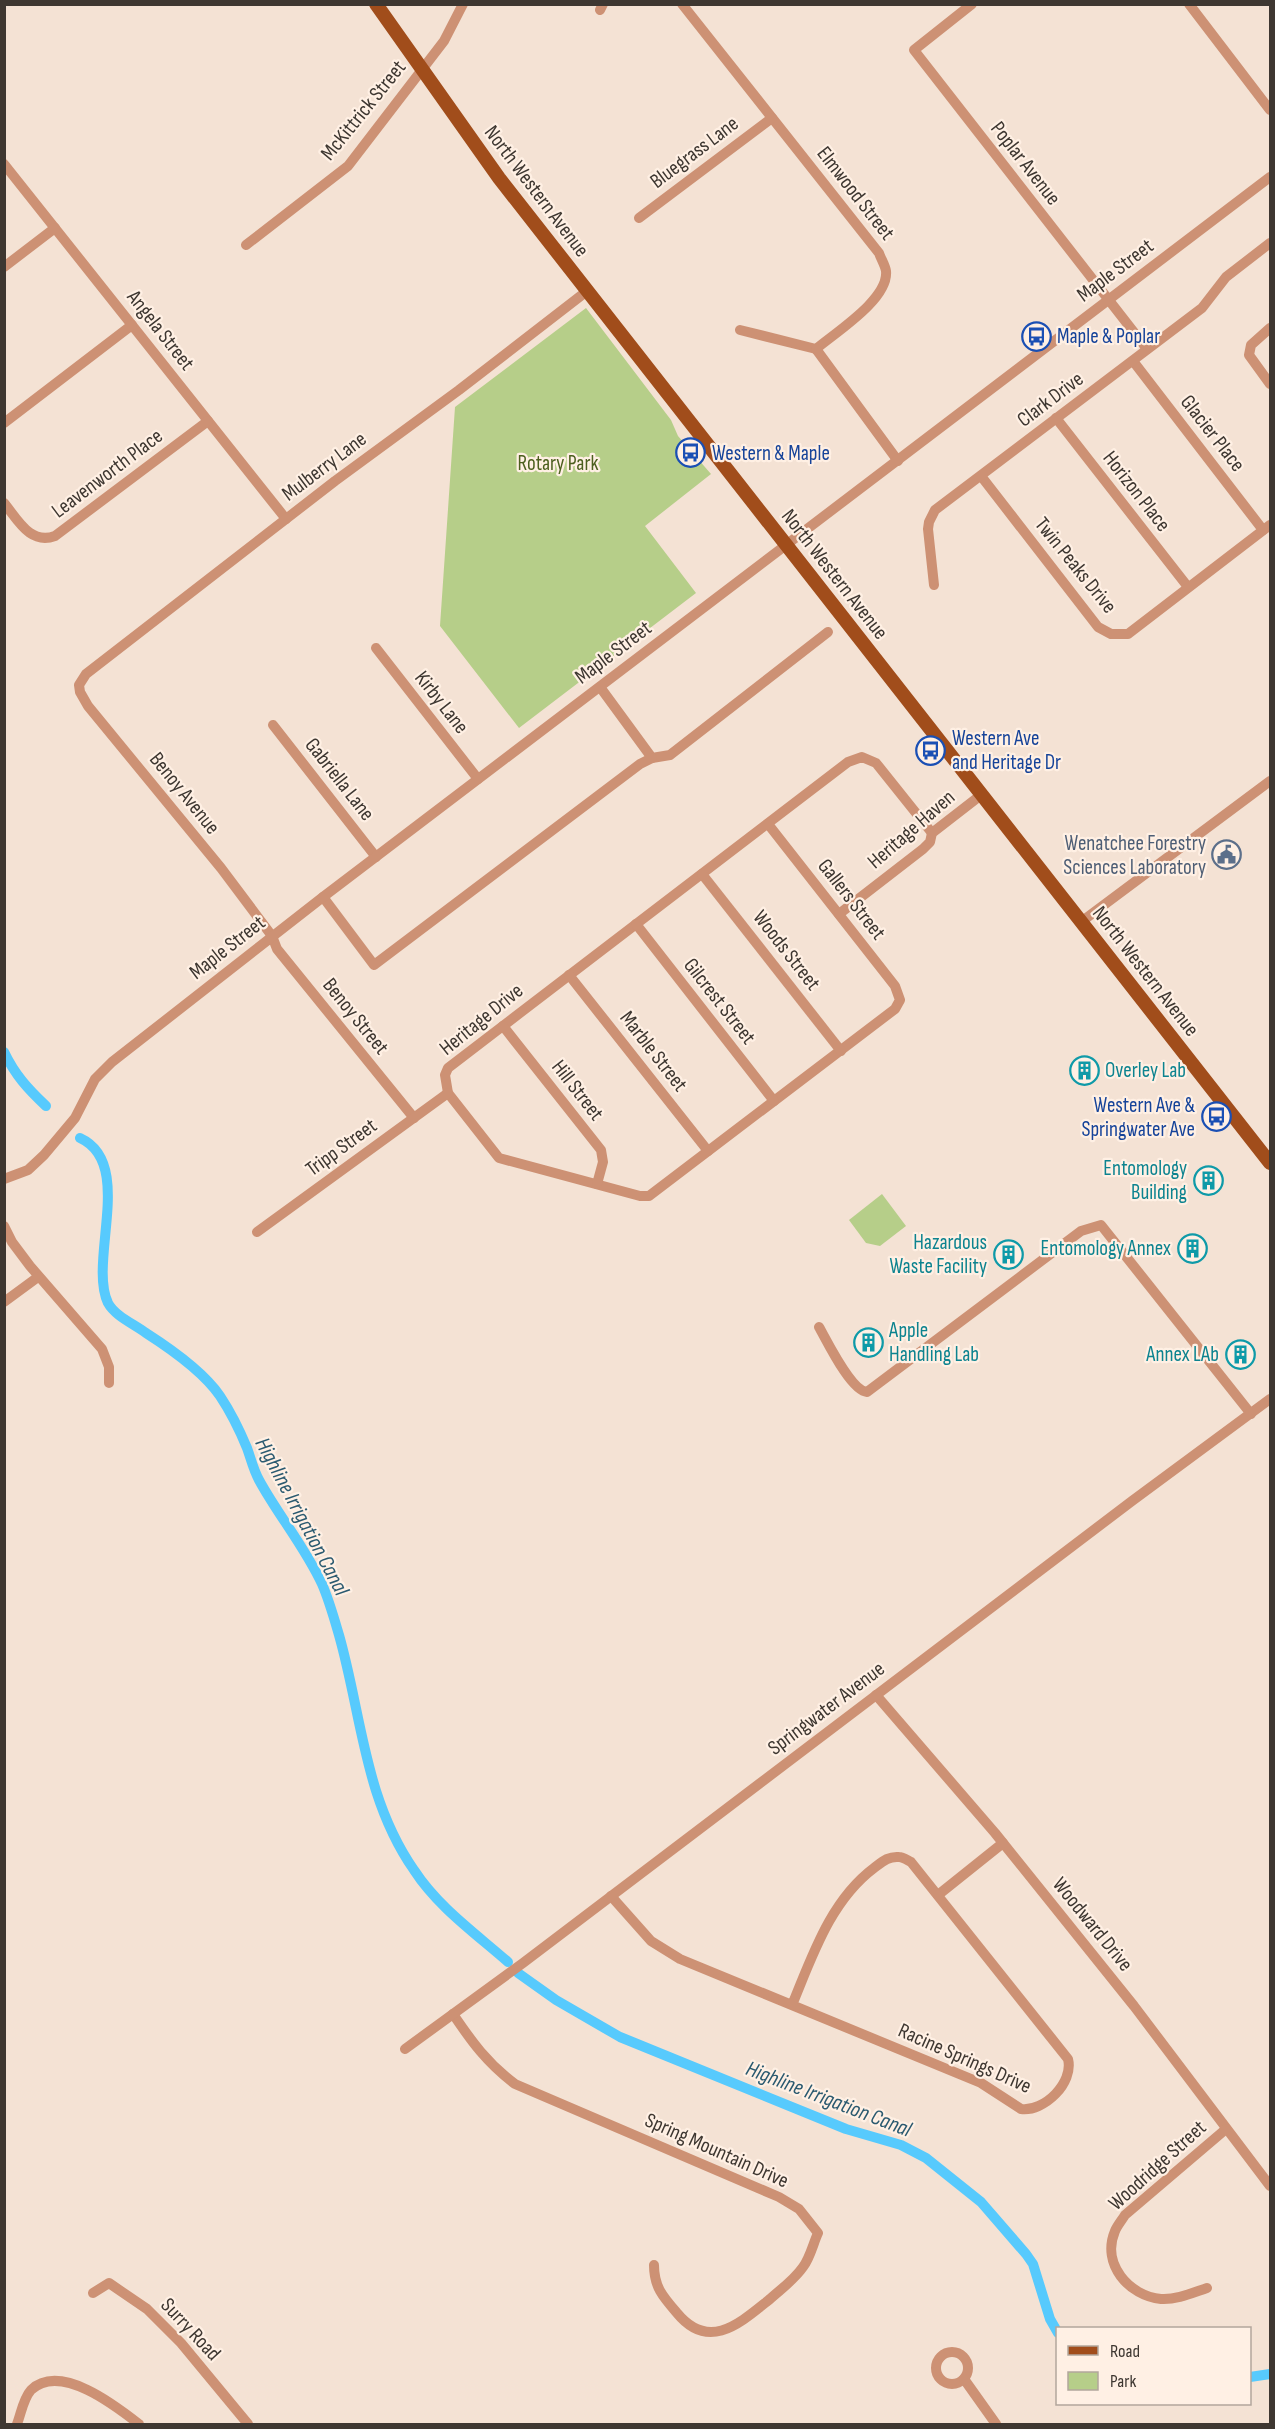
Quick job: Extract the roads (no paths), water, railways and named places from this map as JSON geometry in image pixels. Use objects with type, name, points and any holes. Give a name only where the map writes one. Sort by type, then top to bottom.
[{"type":"main road","name":"North Western Avenue","points":[[376,4],[482,157],[1270,1163]]},
{"type":"street","name":"McKittrick Street","points":[[246,245],[348,166],[444,41],[463,4]]},
{"type":"street","name":"Elmwood Street","points":[[682,4],[879,253],[886,271],[883,288],[870,304],[816,349]]},
{"type":"street","name":"Poplar Avenue","points":[[972,4],[914,50],[1109,299]]},
{"type":"street","points":[[1189,4],[1270,110]]},
{"type":"street","name":"Bluegrass Lane","points":[[639,218],[772,118]]},
{"type":"street","name":"Angela Street","points":[[4,164],[286,519]]},
{"type":"street","name":"Maple Street","points":[[4,1179],[28,1170],[62,1135],[75,1119],[95,1079],[112,1062],[375,857],[1270,177]]},
{"type":"street","points":[[4,267],[55,228]]},
{"type":"street","name":"Clark Drive","points":[[934,585],[929,522],[935,510],[1202,308],[1226,277],[1270,243]]},
{"type":"street","name":"Mulberry Lane","points":[[86,674],[587,291]]},
{"type":"street","points":[[1109,299],[1147,349]]},
{"type":"street","points":[[4,423],[132,325]]},
{"type":"street","points":[[1270,328],[1251,345],[1249,355],[1270,384]]},
{"type":"street","points":[[740,330],[816,349],[898,461]]},
{"type":"street","name":"Glacier Place","points":[[1132,361],[1267,527]]},
{"type":"street","name":"Horizon Place","points":[[1056,418],[1188,587]]},
{"type":"street","name":"Leavenworth Place","points":[[4,503],[30,534],[42,539],[55,536],[208,421]]},
{"type":"street","name":"Twin Peaks Drive","points":[[981,476],[1098,627],[1119,635],[1128,634],[1267,527]]},
{"type":"street","points":[[323,897],[374,965],[640,764],[652,758],[670,755],[828,632]]},
{"type":"street","name":"Kirby Lane","points":[[376,648],[478,779]]},
{"type":"street","name":"Benoy Avenue","points":[[86,674],[79,685],[80,692],[88,706],[221,868],[272,936]]},
{"type":"street","points":[[600,687],[652,758]]},
{"type":"street","name":"Gabriella Lane","points":[[273,725],[375,857]]},
{"type":"street","name":"Heritage Drive","points":[[448,1093],[445,1075],[448,1068],[848,762],[862,757],[876,763],[932,833]]},
{"type":"street","points":[[1081,922],[1270,781]]},
{"type":"street","name":"Heritage Haven","points":[[839,914],[923,849],[930,842],[932,833],[981,795]]},
{"type":"street","name":"Gallers Street","points":[[768,824],[895,986],[900,1000],[892,1012],[841,1051]]},
{"type":"street","name":"Woods Street","points":[[702,874],[841,1051]]},
{"type":"street","name":"Gilcrest Street","points":[[636,924],[774,1101]]},
{"type":"street","name":"Benoy Street","points":[[272,936],[278,950],[414,1118]]},
{"type":"street","name":"Marble Street","points":[[568,975],[708,1151]]},
{"type":"street","name":"Hill Street","points":[[503,1026],[600,1150],[603,1162],[597,1184]]},
{"type":"street","points":[[448,1093],[499,1158],[640,1196],[649,1196],[841,1051]]},
{"type":"street","name":"Tripp Street","points":[[258,1232],[448,1093]]},
{"type":"street","points":[[819,1327],[833,1354],[858,1389],[867,1392],[1081,1231],[1101,1225],[1251,1414]]},
{"type":"street","points":[[4,1226],[12,1242],[38,1277],[102,1349],[109,1368],[109,1383]]},
{"type":"street","points":[[4,1302],[38,1277]]},
{"type":"street","name":"Springwater Avenue","points":[[405,2049],[1270,1399]]},
{"type":"street","name":"Woodward Drive","points":[[876,1695],[1002,1843],[1134,2006],[1270,2186]]},
{"type":"street","points":[[938,1895],[1002,1843]]},
{"type":"street","name":"Racine Springs Drive","points":[[611,1896],[636,1926],[667,1952],[792,2006],[981,2083],[1021,2109],[1028,2110],[1041,2104],[1064,2086],[1071,2068],[1068,2059],[938,1895],[911,1862],[900,1856],[887,1858],[878,1865],[856,1884],[839,1905],[818,1942],[792,2006]]},
{"type":"street","name":"Spring Mountain Drive","points":[[453,2014],[474,2046],[493,2067],[515,2084],[779,2197],[799,2209],[818,2234],[805,2265],[795,2277],[742,2322],[728,2330],[714,2333],[699,2330],[685,2323],[663,2297],[654,2279],[654,2265]]},
{"type":"street","name":"Woodridge Street","points":[[1207,2288],[1163,2299],[1148,2297],[1132,2290],[1122,2280],[1115,2267],[1111,2251],[1114,2232],[1125,2215],[1226,2129]]},
{"type":"street","name":"Surry Road","points":[[93,2293],[109,2283],[147,2309],[181,2343],[248,2424]]},
{"type":"street","points":[[964,2379],[996,2424]]},
{"type":"street","points":[[17,2424],[27,2396],[32,2390],[40,2385],[58,2382],[84,2388],[96,2394],[139,2424]]},
{"type":"waterway","name":"Highline Irrigation Canal","points":[[4,1052],[22,1081],[46,1106]]},
{"type":"waterway","name":"Highline Irrigation Canal","points":[[80,1138],[96,1151],[105,1168],[108,1190],[103,1285],[108,1303],[120,1316],[196,1369],[224,1402],[247,1448],[259,1480],[308,1557],[325,1590],[347,1665],[374,1785],[397,1843],[434,1896],[508,1962]]},
{"type":"waterway","name":"Highline Irrigation Canal","points":[[518,1973],[556,2000],[620,2037],[846,2129],[901,2145],[926,2158],[981,2202],[1026,2254],[1033,2264],[1050,2319],[1056,2330]]},
{"type":"waterway","name":"Highline Irrigation Canal","points":[[1251,2377],[1270,2374]]},
{"type":"place","name":"Maple & Poplar","points":[[1036,336]]},
{"type":"place","name":"Western & Maple","points":[[691,453]]},
{"type":"place","name":"Western Ave and Heritage Dr","points":[[931,750]]},
{"type":"place","name":"Wenatchee Forestry Sciences Laboratory","points":[[1227,855]]},
{"type":"place","name":"Overley Lab","points":[[1084,1070]]},
{"type":"place","name":"Western Ave & Springwater Ave","points":[[1216,1117]]},
{"type":"place","name":"Entomology Building","points":[[1208,1180]]},
{"type":"place","name":"Entomology Annex","points":[[1192,1248]]},
{"type":"place","name":"Hazardous Waste Facility","points":[[1008,1254]]},
{"type":"place","name":"Apple Handling Lab","points":[[868,1342]]},
{"type":"place","name":"Annex LAb","points":[[1240,1354]]},
{"type":"park label","name":"Rotary Park","points":[[558,463]]}]
